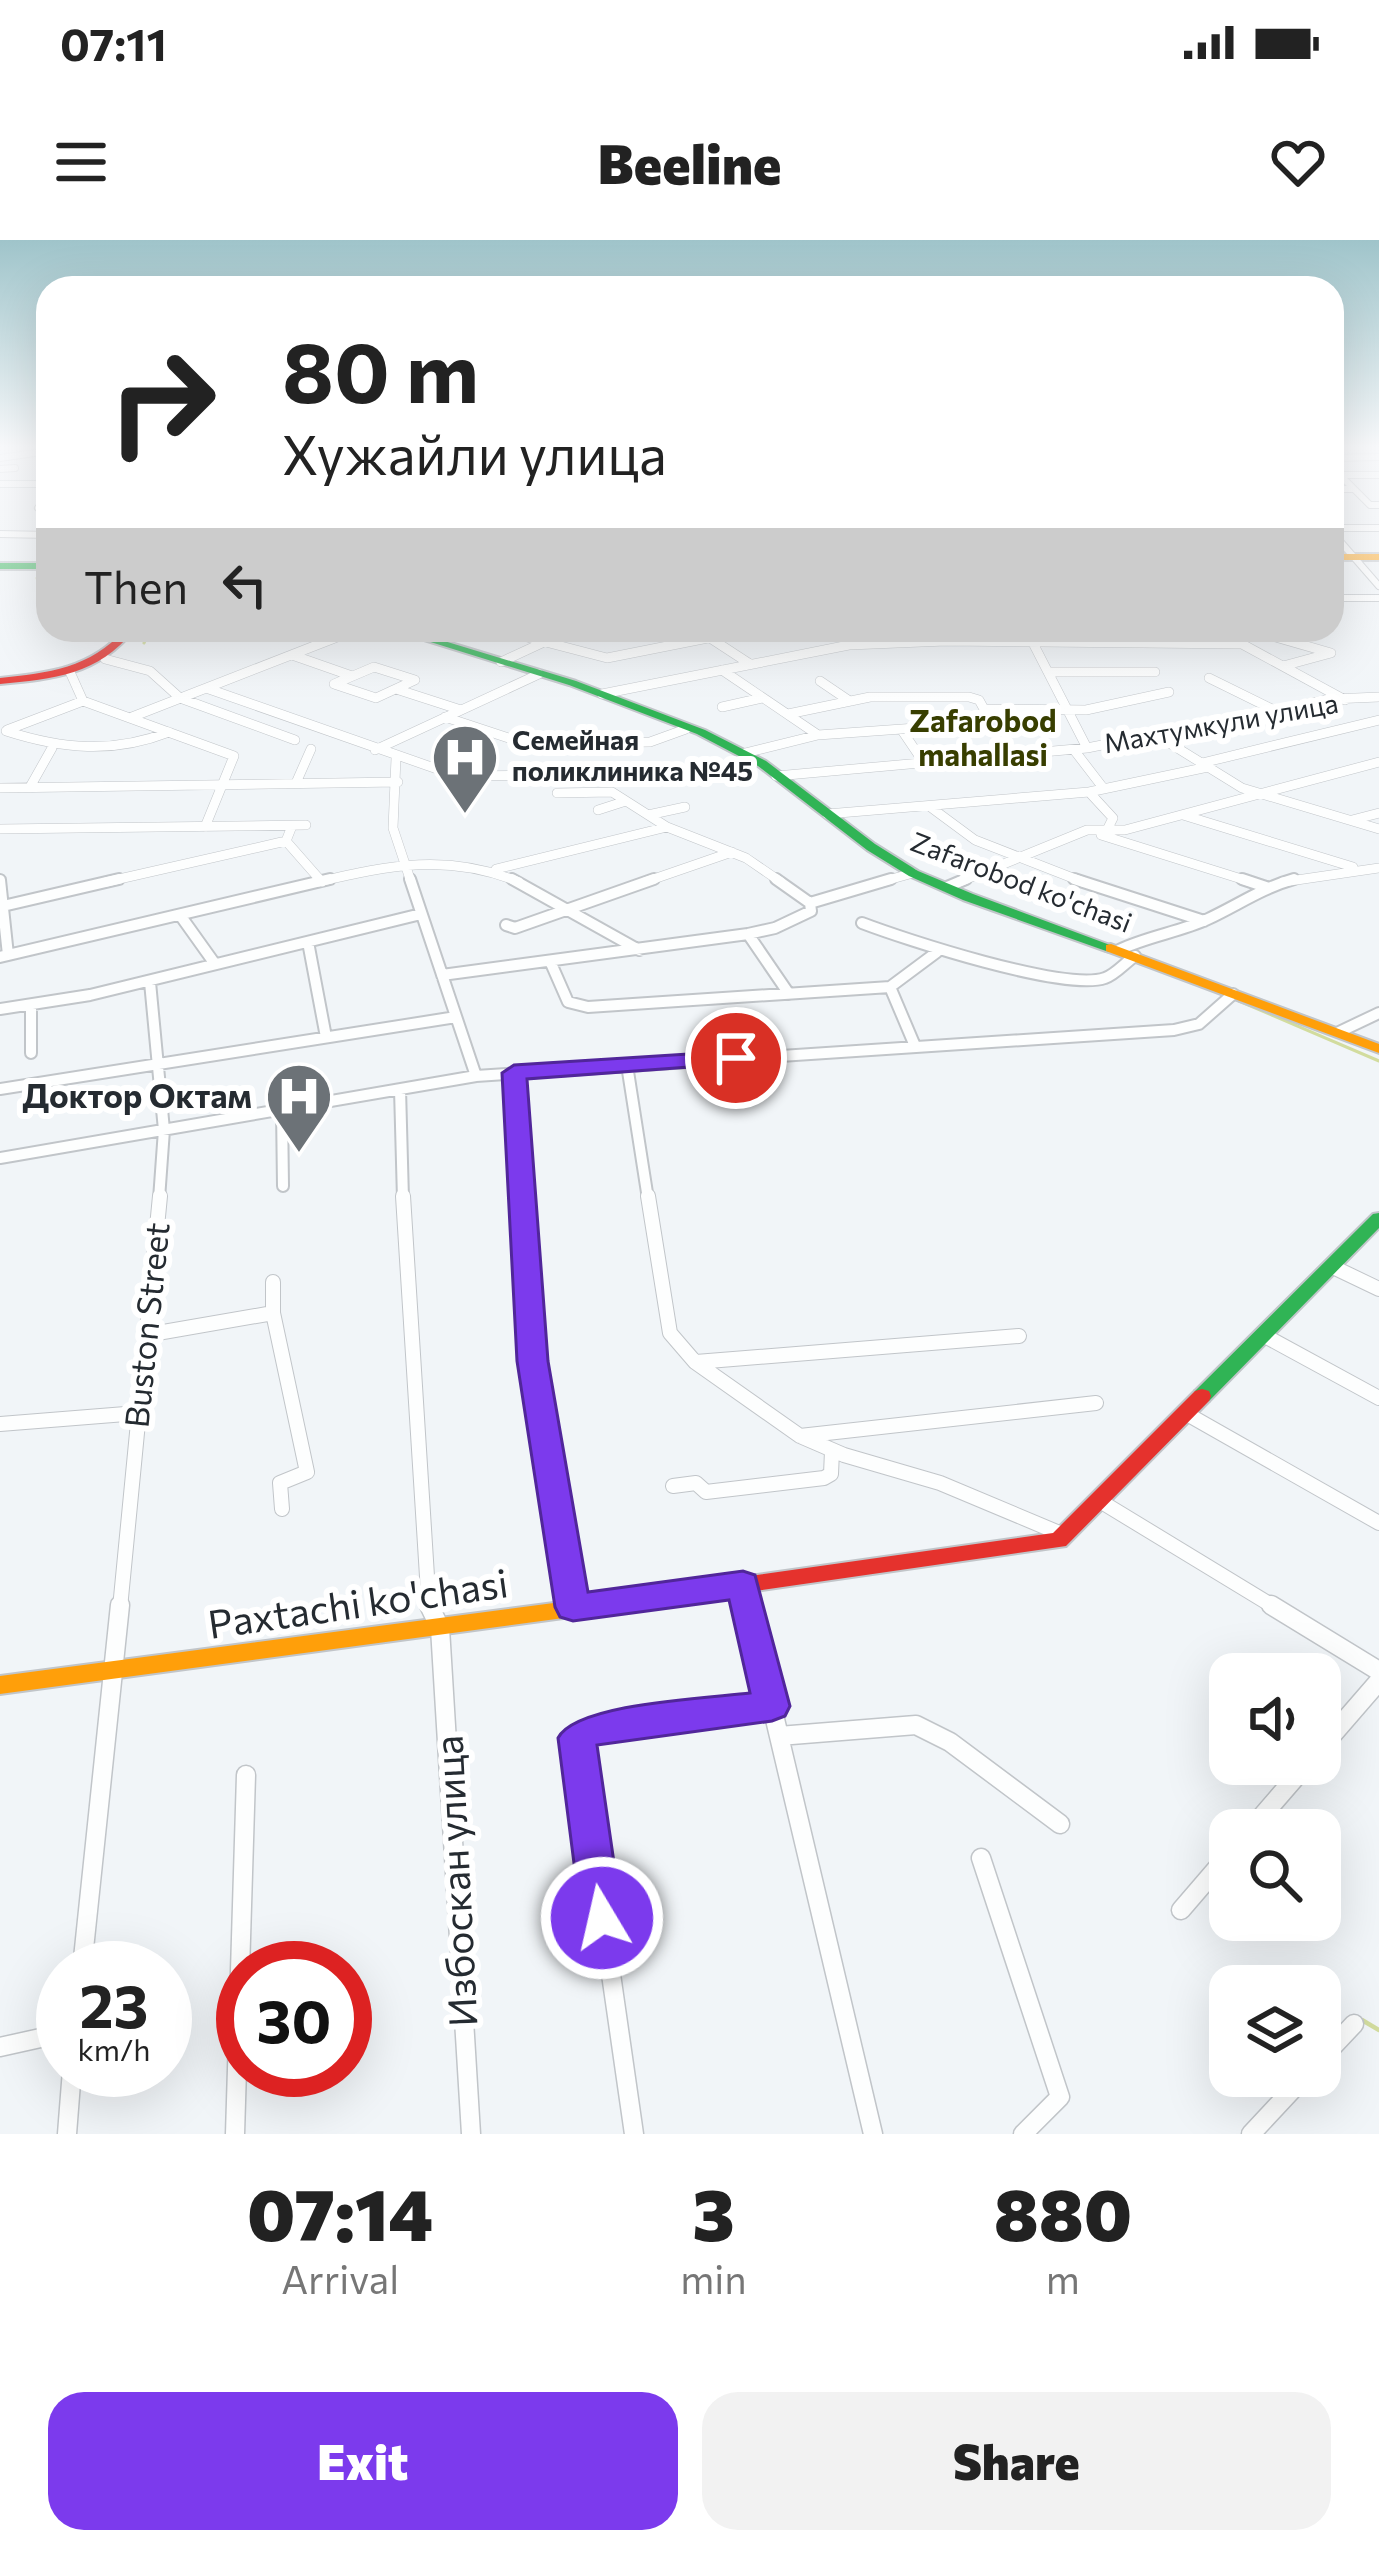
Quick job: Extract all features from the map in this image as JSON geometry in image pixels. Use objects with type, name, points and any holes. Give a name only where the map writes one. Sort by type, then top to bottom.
[{"type":"main road","points":[[1344,561],[1379,561]]},
{"type":"main road","points":[[0,569],[36,568]]},
{"type":"main road","points":[[0,678],[83,661],[107,642]]},
{"type":"main road","points":[[0,678],[70,672],[104,659],[122,642]]},
{"type":"main road","name":"Zafarobod ko'chasi","points":[[436,642],[602,694],[745,753],[859,842],[914,873],[1379,1049]]},
{"type":"main road","name":"Paxtachi ko'chasi","points":[[0,1685],[1039,1546],[1064,1535],[1100,1501],[1379,1218]]},
{"type":"street","points":[[0,534],[36,535]]},
{"type":"street","points":[[1344,562],[1379,586]]},
{"type":"street","points":[[1344,598],[1379,598]]},
{"type":"street","points":[[131,718],[324,642]]},
{"type":"street","points":[[501,662],[543,642],[607,658],[685,642]]},
{"type":"street","points":[[717,642],[751,664]]},
{"type":"street","points":[[602,694],[869,642]]},
{"type":"street","points":[[968,642],[1242,644],[1345,700]]},
{"type":"street","points":[[1282,666],[1331,653],[1294,642]]},
{"type":"street","points":[[1034,645],[1087,748]]},
{"type":"street","points":[[291,655],[353,676]]},
{"type":"street","points":[[104,659],[150,671],[181,698],[295,740]]},
{"type":"street","points":[[367,707],[415,680],[374,667],[334,684],[376,698]]},
{"type":"street","points":[[722,670],[818,735]]},
{"type":"street","points":[[248,671],[268,678]]},
{"type":"street","points":[[70,672],[83,701]]},
{"type":"street","points":[[1048,672],[1155,672]]},
{"type":"street","points":[[375,750],[538,674]]},
{"type":"street","points":[[1209,678],[1273,710]]},
{"type":"street","points":[[820,681],[848,700]]},
{"type":"street","points":[[206,688],[459,777],[712,774]]},
{"type":"street","points":[[396,689],[461,710]]},
{"type":"street","name":"Махтумкули улица","points":[[984,709],[1068,710],[1169,692]]},
{"type":"street","points":[[745,753],[818,735],[986,723],[980,700],[969,697],[848,700],[788,714]]},
{"type":"street","name":"Махтумкули улица","points":[[776,776],[1087,748],[1273,710],[1379,697]]},
{"type":"street","points":[[722,707],[762,698]]},
{"type":"street","points":[[3,731],[83,701],[235,756],[205,826]]},
{"type":"street","points":[[445,717],[527,744],[650,742],[686,729]]},
{"type":"street","points":[[827,814],[1089,793],[1379,720]]},
{"type":"street","points":[[901,729],[924,763]]},
{"type":"street","points":[[3,731],[52,748],[136,746],[169,732]]},
{"type":"street","points":[[1153,734],[1259,793],[1379,829]]},
{"type":"street","points":[[526,776],[527,744]]},
{"type":"street","points":[[29,787],[52,748]]},
{"type":"street","points":[[296,783],[310,749]]},
{"type":"street","points":[[1074,749],[1104,789]]},
{"type":"street","points":[[396,758],[393,828],[476,1076]]},
{"type":"street","points":[[947,886],[1087,830],[1179,814],[1379,762]]},
{"type":"street","points":[[0,788],[398,782]]},
{"type":"street","points":[[557,793],[612,792],[701,844],[734,852],[810,908]]},
{"type":"street","points":[[1089,793],[1113,818],[1107,830]]},
{"type":"street","points":[[598,810],[626,801]]},
{"type":"street","points":[[929,806],[938,818],[1018,859],[1204,922]]},
{"type":"street","points":[[648,815],[686,807]]},
{"type":"street","points":[[1352,820],[1379,813]]},
{"type":"street","points":[[1179,814],[1360,869]]},
{"type":"street","points":[[286,841],[292,826]]},
{"type":"street","points":[[0,829],[306,826]]},
{"type":"street","points":[[496,869],[668,827]]},
{"type":"street","points":[[1087,830],[1266,886]]},
{"type":"street","points":[[286,841],[322,882]]},
{"type":"street","points":[[3,906],[286,841]]},
{"type":"street","points":[[506,925],[515,928],[734,852]]},
{"type":"street","points":[[0,880],[4,956],[404,862],[448,859],[496,869],[640,950]]},
{"type":"street","points":[[862,923],[938,952],[1093,980],[1105,978],[1150,935],[1204,922],[1266,886],[1379,868]]},
{"type":"street","points":[[442,975],[748,934],[914,873]]},
{"type":"street","points":[[0,1010],[150,982],[422,914]]},
{"type":"street","points":[[180,915],[215,964]]},
{"type":"street","points":[[748,934],[789,994]]},
{"type":"street","points":[[308,942],[326,1037]]},
{"type":"street","points":[[550,961],[568,1002],[588,1007],[890,987],[938,952]]},
{"type":"street","name":"Buston Street","points":[[85,1941],[153,1294],[164,1130],[150,982]]},
{"type":"street","points":[[890,987],[915,1046]]},
{"type":"street","points":[[0,1158],[476,1076],[1188,1028],[1232,994]]},
{"type":"street","points":[[31,1005],[31,1053]]},
{"type":"street","points":[[1339,1032],[1379,1013]]},
{"type":"street","points":[[0,1089],[456,1017]]},
{"type":"street","points":[[627,1065],[670,1333],[694,1362],[800,1436],[832,1451],[940,1484],[1064,1535]]},
{"type":"street","points":[[514,1073],[532,1361],[573,1607]]},
{"type":"street","name":"Избоскан улица","points":[[400,1089],[404,1246],[429,1610],[440,1628],[471,2134]]},
{"type":"street","points":[[282,1109],[283,1186]]},
{"type":"street","points":[[1333,1267],[1379,1289]]},
{"type":"street","points":[[273,1282],[273,1313],[307,1472],[280,1483],[281,1509]]},
{"type":"street","points":[[146,1335],[273,1313]]},
{"type":"street","points":[[694,1362],[1019,1336]]},
{"type":"street","points":[[1265,1336],[1379,1398]]},
{"type":"street","points":[[800,1436],[1096,1403]]},
{"type":"street","points":[[0,1424],[138,1413]]},
{"type":"street","points":[[1187,1414],[1379,1523]]},
{"type":"street","points":[[673,1486],[697,1483],[706,1492],[824,1478],[831,1471],[832,1451]]},
{"type":"street","points":[[1100,1501],[1379,1671]]},
{"type":"street","points":[[743,1585],[873,2134]]},
{"type":"street","points":[[1341,1725],[1379,1681]]},
{"type":"street","points":[[634,2134],[577,1738],[591,1730],[772,1706]]},
{"type":"street","points":[[779,1736],[916,1725],[950,1742],[1060,1824]]},
{"type":"street","points":[[235,2134],[246,1774]]},
{"type":"street","points":[[1268,1809],[1289,1785]]},
{"type":"street","points":[[981,1858],[1060,2097],[1023,2134]]},
{"type":"street","points":[[1180,1910],[1209,1877]]},
{"type":"street","points":[[1341,2038],[1354,2024]]},
{"type":"street","points":[[0,2047],[36,2039]]},
{"type":"street","points":[[67,2134],[70,2097]]},
{"type":"street","points":[[1251,2134],[1285,2097]]},
{"type":"waterway","points":[[1239,1001],[1379,1061]]},
{"type":"waterway","points":[[1362,2020],[1379,2030]]},
{"type":"traffic: fast","points":[[0,566],[36,566]]},
{"type":"traffic: fast","points":[[437,642],[572,683],[701,732],[762,763],[871,847],[914,873],[1111,948]]},
{"type":"traffic: fast","points":[[1202,1396],[1379,1218]]},
{"type":"traffic: slow","points":[[1344,557],[1379,557]]},
{"type":"traffic: slow","points":[[1111,948],[1379,1049]]},
{"type":"traffic: slow","points":[[0,1685],[645,1599]]},
{"type":"traffic: jam","points":[[0,681],[72,670],[103,656],[119,642]]},
{"type":"traffic: jam","points":[[645,1599],[1059,1540],[1202,1396]]},
{"type":"place","name":"Семейная поликлиника №45","points":[[465,816]]},
{"type":"place","name":"Доктор Октам","points":[[299,1155]]},
{"type":"district","name":"Zafarobod mahallasi","points":[[983,739]]},
{"type":"route","points":[[602,1918],[577,1738],[591,1730],[772,1706],[743,1585],[573,1607],[532,1361],[514,1073],[736,1058]]}]
